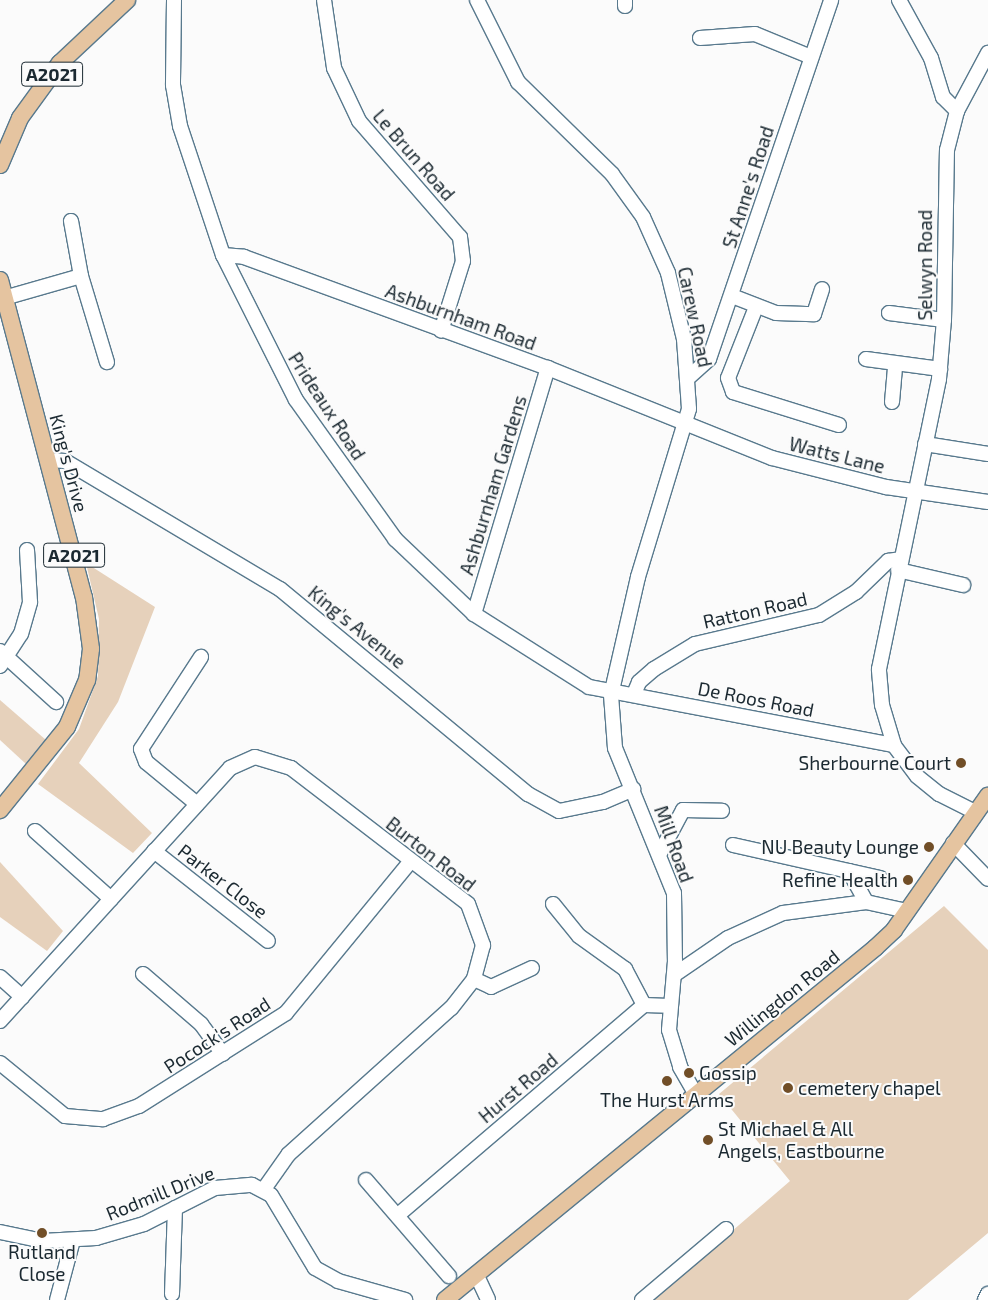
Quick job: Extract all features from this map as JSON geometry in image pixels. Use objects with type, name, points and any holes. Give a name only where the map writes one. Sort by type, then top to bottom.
[{"type":"main road","name":"A2021","points":[[0,165],[20,118],[60,62],[126,0]]},
{"type":"main road","name":"King's Drive","points":[[0,280],[86,605],[91,649],[87,680],[55,747],[0,810]]},
{"type":"main road","name":"Willingdon Road","points":[[445,1300],[477,1276],[875,948],[907,911],[953,843],[984,804]]},
{"type":"street","name":"Prideaux Road","points":[[174,0],[173,85],[180,126],[223,255],[296,400],[395,539],[474,614],[544,662],[611,695]]},
{"type":"street","name":"Le Brun Road","points":[[324,0],[334,68],[359,121],[460,237],[463,261],[441,331]]},
{"type":"street","name":"Carew Road","points":[[477,0],[518,82],[612,174],[643,217],[668,273],[689,377],[690,401],[636,586],[611,695]]},
{"type":"street","name":"St Anne's Road","points":[[689,377],[709,359],[732,296],[831,0]]},
{"type":"street","points":[[899,0],[931,58],[943,97],[957,111]]},
{"type":"street","points":[[700,38],[755,34],[811,58]]},
{"type":"street","name":"Selwyn Road","points":[[916,488],[940,369],[944,320],[944,172],[957,111],[988,53]]},
{"type":"street","points":[[71,221],[81,276],[107,362]]},
{"type":"street","name":"Ashburnham Road","points":[[223,255],[244,257],[441,331],[548,368],[684,421]]},
{"type":"street","points":[[4,298],[81,276]]},
{"type":"street","points":[[732,296],[756,307],[814,314],[822,289]]},
{"type":"street","points":[[756,307],[728,378],[733,392],[840,425]]},
{"type":"street","points":[[889,313],[944,320]]},
{"type":"street","points":[[866,359],[940,369]]},
{"type":"street","points":[[892,402],[895,364]]},
{"type":"street","name":"Ashburnham Gardens","points":[[474,614],[548,368]]},
{"type":"street","name":"Watts Lane","points":[[684,421],[772,458],[988,502]]},
{"type":"street","points":[[925,444],[988,454]]},
{"type":"street","name":"King's Avenue","points":[[48,460],[65,461],[280,589],[528,794],[559,811],[603,802],[633,789]]},
{"type":"street","points":[[916,488],[879,669],[882,705],[894,745],[917,776],[940,794],[984,804]]},
{"type":"street","points":[[27,550],[30,602],[22,634],[3,658],[56,702]]},
{"type":"street","name":"Ratton Road","points":[[634,694],[639,682],[654,669],[695,644],[819,615],[856,592],[888,561],[899,565]]},
{"type":"street","points":[[899,565],[963,585]]},
{"type":"street","points":[[197,804],[146,762],[141,749],[201,656]]},
{"type":"street","name":"De Roos Road","points":[[611,695],[634,694],[894,745]]},
{"type":"street","name":"Mill Road","points":[[611,695],[615,748],[674,893],[674,975],[669,1006],[671,1044],[696,1095]]},
{"type":"street","name":"Burton Road","points":[[0,1022],[230,768],[243,759],[267,757],[291,768],[410,862],[468,904],[483,945],[474,979],[450,1008],[288,1155],[264,1189]]},
{"type":"street","points":[[659,855],[683,810],[722,811]]},
{"type":"street","points":[[35,831],[111,899]]},
{"type":"street","points":[[953,843],[988,879]]},
{"type":"street","points":[[733,845],[880,878]]},
{"type":"street","name":"Parker Close","points":[[154,851],[268,941]]},
{"type":"street","name":"Pocock's Road","points":[[0,1063],[65,1116],[103,1119],[139,1106],[286,1013],[410,862]]},
{"type":"street","points":[[849,871],[866,902]]},
{"type":"street","points":[[674,975],[756,923],[813,907],[866,902],[907,911]]},
{"type":"street","points":[[553,904],[579,936],[628,972],[644,1005],[669,1006]]},
{"type":"street","points":[[474,979],[491,987],[532,968]]},
{"type":"street","points":[[143,974],[201,1024],[223,1054]]},
{"type":"street","points":[[0,977],[22,997]]},
{"type":"street","name":"Hurst Road","points":[[398,1216],[644,1005]]},
{"type":"street","points":[[366,1180],[449,1276]]},
{"type":"street","name":"Rodmill Drive","points":[[0,1232],[43,1241],[74,1240],[130,1229],[226,1185],[264,1189]]},
{"type":"street","points":[[264,1189],[315,1268],[338,1281],[405,1300]]},
{"type":"street","points":[[172,1294],[176,1208]]},
{"type":"street","points":[[642,1300],[726,1229]]},
{"type":"street","points":[[57,1300],[74,1240]]},
{"type":"street","points":[[477,1276],[488,1300]]},
{"type":"street","points":[[985,1300],[988,1294]]},
{"type":"shaded area","points":[[86,563],[155,607],[118,702],[79,763],[152,833],[133,853],[38,784],[79,729],[98,676],[99,619]]},
{"type":"shaded area","points":[[0,700],[46,740],[26,764],[0,740]]},
{"type":"shaded area","points":[[0,862],[63,931],[47,951],[0,917]]},
{"type":"shaded area","points":[[944,906],[988,950],[988,1233],[908,1300],[652,1300],[790,1181],[719,1094]]},
{"type":"place","name":"Sherbourne Court","points":[[961,763]]},
{"type":"place","name":"NU Beauty Lounge","points":[[929,847]]},
{"type":"place","name":"Refine Health","points":[[908,880]]},
{"type":"place","name":"Gossip","points":[[689,1073]]},
{"type":"place","name":"The Hurst Arms","points":[[667,1081]]},
{"type":"place","name":"cemetery chapel","points":[[788,1088]]},
{"type":"place","name":"St Michael & All Angels, Eastbourne","points":[[708,1140]]},
{"type":"place","name":"Rutland Close","points":[[42,1233]]}]
